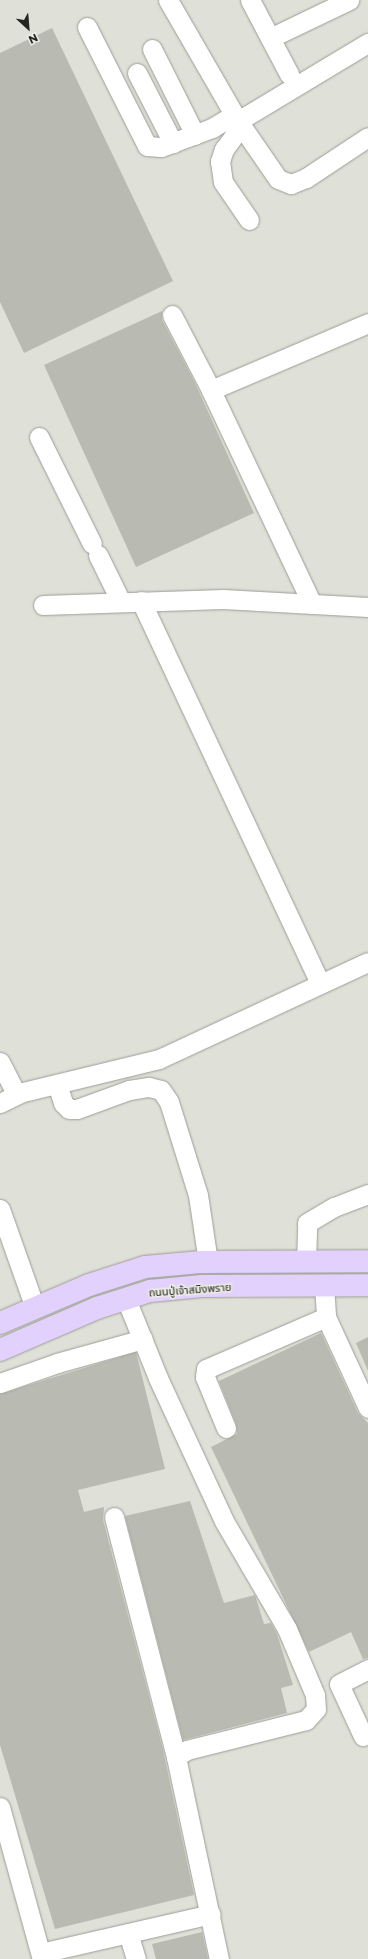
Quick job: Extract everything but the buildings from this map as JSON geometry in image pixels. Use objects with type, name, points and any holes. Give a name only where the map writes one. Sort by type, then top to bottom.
[{"type":"main road","points":[[0,1323],[88,1285],[145,1267],[208,1262],[368,1261]]},
{"type":"main road","name":"ถนนปู่เจ้าสมิงพราย","points":[[0,1350],[97,1308],[150,1291],[202,1286],[368,1285]]},
{"type":"street","points":[[168,0],[238,121],[278,179],[291,184],[306,178],[368,137]]},
{"type":"street","points":[[250,0],[289,74]]},
{"type":"street","points":[[270,38],[325,5],[349,0]]},
{"type":"street","points":[[87,27],[147,146],[160,147],[238,121],[368,43]]},
{"type":"street","points":[[152,49],[195,135]]},
{"type":"street","points":[[137,74],[173,142]]},
{"type":"street","points":[[238,121],[224,149],[220,161],[223,182],[248,220]]},
{"type":"street","points":[[172,315],[212,390],[312,604]]},
{"type":"street","points":[[212,390],[368,323]]},
{"type":"street","points":[[40,437],[121,602]]},
{"type":"street","points":[[43,605],[223,599],[368,607]]},
{"type":"street","points":[[141,601],[320,983]]},
{"type":"street","points":[[0,1062],[8,1098],[57,1084],[159,1059],[368,962]]},
{"type":"street","points":[[57,1084],[62,1103],[69,1109],[77,1109],[129,1090],[149,1087],[161,1090],[169,1102],[198,1195],[208,1262]]},
{"type":"street","points":[[306,1261],[307,1223],[334,1207],[368,1194]]},
{"type":"street","points":[[0,1209],[35,1308]]},
{"type":"street","points":[[324,1286],[326,1317],[368,1408]]},
{"type":"street","points":[[126,1298],[142,1339],[224,1521],[287,1629],[315,1695],[317,1705],[314,1714],[306,1720],[187,1750],[176,1757]]},
{"type":"street","points":[[226,1428],[205,1377],[206,1369],[326,1317]]},
{"type":"street","points":[[0,1383],[57,1363],[142,1339]]},
{"type":"street","points":[[114,1517],[176,1757],[211,1914],[219,1959]]},
{"type":"street","points":[[363,1736],[339,1684],[368,1669]]},
{"type":"street","points":[[1,1811],[42,1956],[128,1933],[211,1914]]},
{"type":"street","points":[[128,1933],[136,1959]]}]
